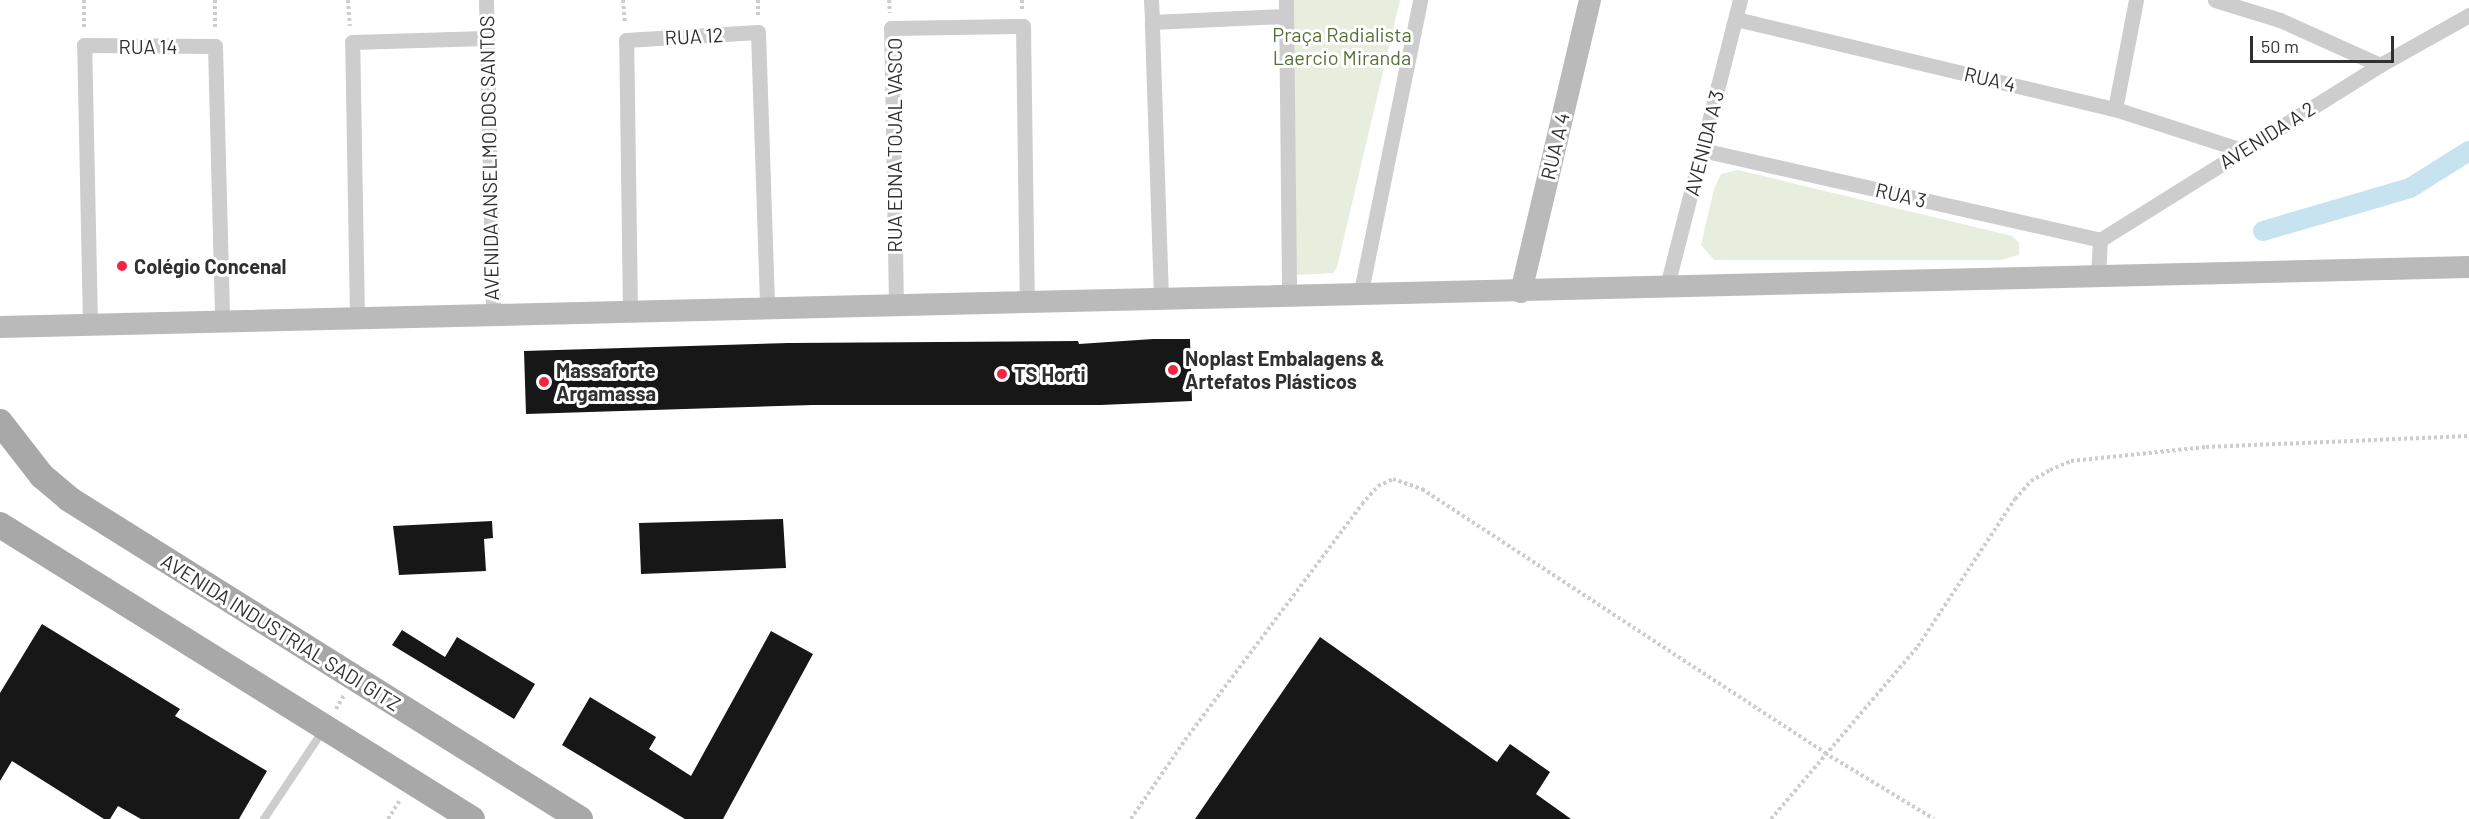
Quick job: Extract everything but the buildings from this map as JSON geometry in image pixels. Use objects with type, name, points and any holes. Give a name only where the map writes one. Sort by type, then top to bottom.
[{"type":"main road","name":"AVENIDA INDUSTRIAL SADI GITZ","points":[[0,422],[42,476],[69,499],[580,819]]},
{"type":"main road","points":[[0,525],[472,819]]},
{"type":"street","name":"AVENIDA ANSELMO DOS SANTOS","points":[[486,0],[493,315]]},
{"type":"street","points":[[1151,0],[1161,298]]},
{"type":"street","points":[[1286,0],[1288,294]]},
{"type":"street","points":[[1360,296],[1420,0]]},
{"type":"street","name":"RUA A 4","points":[[1521,292],[1590,0]]},
{"type":"street","name":"AVENIDA A 3","points":[[1667,286],[1740,0]]},
{"type":"street","points":[[2115,109],[2136,0]]},
{"type":"street","points":[[2215,0],[2280,20],[2380,65]]},
{"type":"street","name":"AVENIDA A 2","points":[[2100,240],[2380,65],[2469,15]]},
{"type":"street","points":[[1152,22],[1286,16]]},
{"type":"street","name":"RUA 4","points":[[1736,19],[2115,109],[2242,150]]},
{"type":"street","name":"RUA EDNA TOJAL VASCO","points":[[896,305],[891,28],[1023,26],[1027,301]]},
{"type":"street","name":"RUA 12","points":[[626,40],[758,32],[767,309]]},
{"type":"street","points":[[357,318],[352,42],[486,38]]},
{"type":"street","points":[[626,40],[630,312]]},
{"type":"street","name":"RUA 14","points":[[84,45],[215,46]]},
{"type":"street","points":[[84,45],[90,324]]},
{"type":"street","points":[[215,46],[222,321]]},
{"type":"street","name":"RUA 3","points":[[1702,150],[2100,240]]},
{"type":"street","points":[[2098,277],[2100,240]]},
{"type":"street","points":[[0,327],[1288,294],[1360,296],[1667,286],[2469,267]]},
{"type":"lane","points":[[264,819],[325,728]]},
{"type":"path","points":[[84,0],[84,45]]},
{"type":"path","points":[[215,0],[215,46]]},
{"type":"path","points":[[348,0],[352,42]]},
{"type":"path","points":[[623,0],[626,40]]},
{"type":"path","points":[[1771,819],[1918,646],[2015,500],[2031,481],[2050,470],[2071,461],[2206,447],[2469,436]]},
{"type":"path","points":[[1131,819],[1185,740],[1362,504],[1378,486],[1393,478],[1422,489],[1826,753],[1934,819]]},
{"type":"path","points":[[325,728],[354,678]]},
{"type":"green space","name":"Praça Radialista Laercio Miranda","points":[[1294,0],[1400,0],[1337,267],[1333,273],[1296,275]]},
{"type":"green space","points":[[1738,170],[2012,236],[2019,243],[2019,255],[2001,260],[1714,260],[1701,245],[1714,189],[1721,174]]},
{"type":"waterway","points":[[2263,231],[2410,188],[2469,151]]},
{"type":"place","name":"Colégio Concenal","points":[[122,266]]},
{"type":"place","name":"Noplast Embalagens & Artefatos Plásticos","points":[[1173,370]]},
{"type":"place","name":"TS Horti","points":[[1002,374]]},
{"type":"place","name":"Massaforte Argamassa","points":[[544,382]]}]
